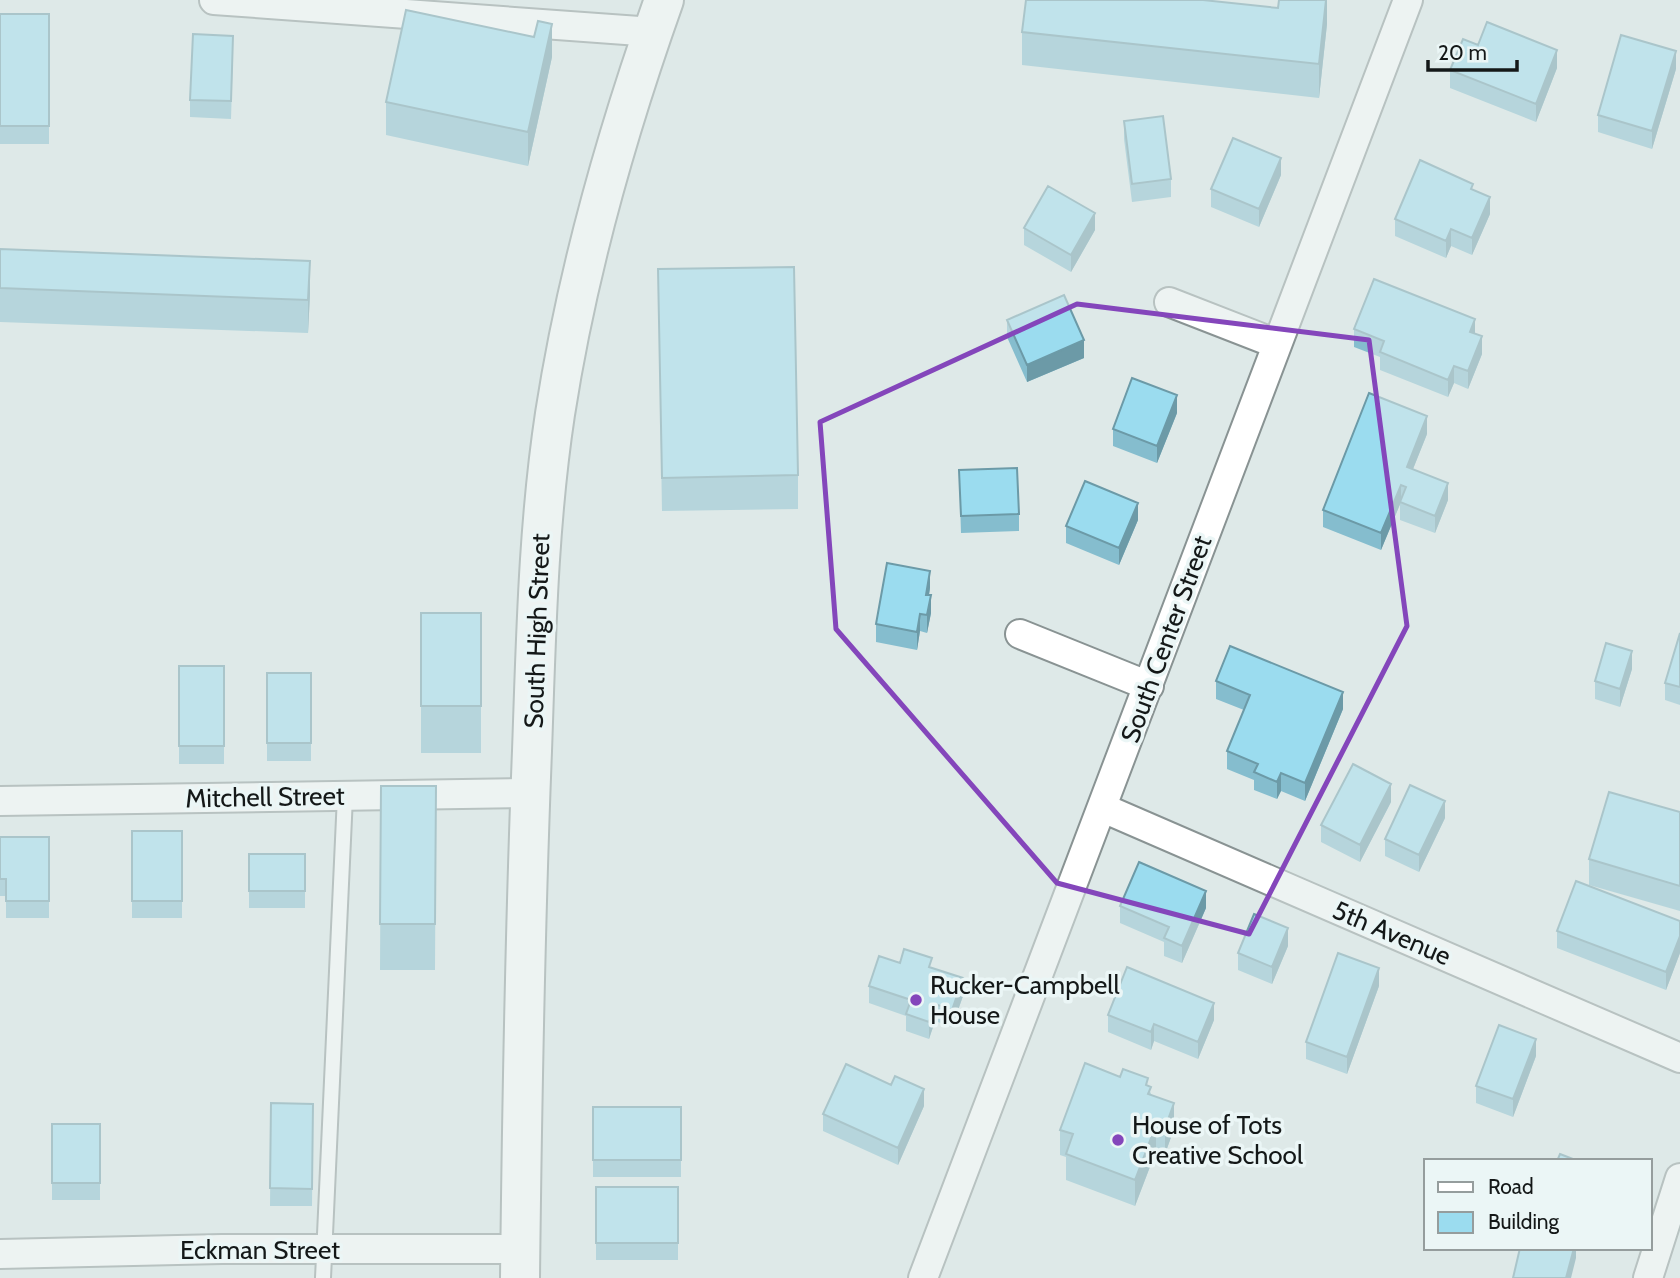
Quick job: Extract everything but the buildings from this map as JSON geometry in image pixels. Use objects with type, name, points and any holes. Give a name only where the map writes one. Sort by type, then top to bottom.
[{"type":"main road","name":"South High Street","points":[[520,1264],[530,793],[540,540],[561,378],[593,223],[659,16]]},
{"type":"street","points":[[214,0],[659,16]]},
{"type":"street","name":"South Center Street","points":[[923,1278],[1408,0]]},
{"type":"street","points":[[1169,302],[1277,344]]},
{"type":"street","points":[[1020,634],[1149,686]]},
{"type":"street","name":"Mitchell Street","points":[[0,801],[530,793]]},
{"type":"street","name":"5th Avenue","points":[[1103,808],[1680,1058]]},
{"type":"street","points":[[1648,1278],[1680,1178]]},
{"type":"street","name":"Eckman Street","points":[[0,1254],[324,1250],[520,1264]]},
{"type":"lane","points":[[323,1278],[345,796]]},
{"type":"highlighted area","points":[[1077,304],[1369,340],[1407,626],[1249,934],[1057,883],[836,629],[820,422]]},
{"type":"place","name":"Rucker-Campbell House","points":[[916,1000]]},
{"type":"place","name":"House of Tots Creative School","points":[[1118,1140]]}]
